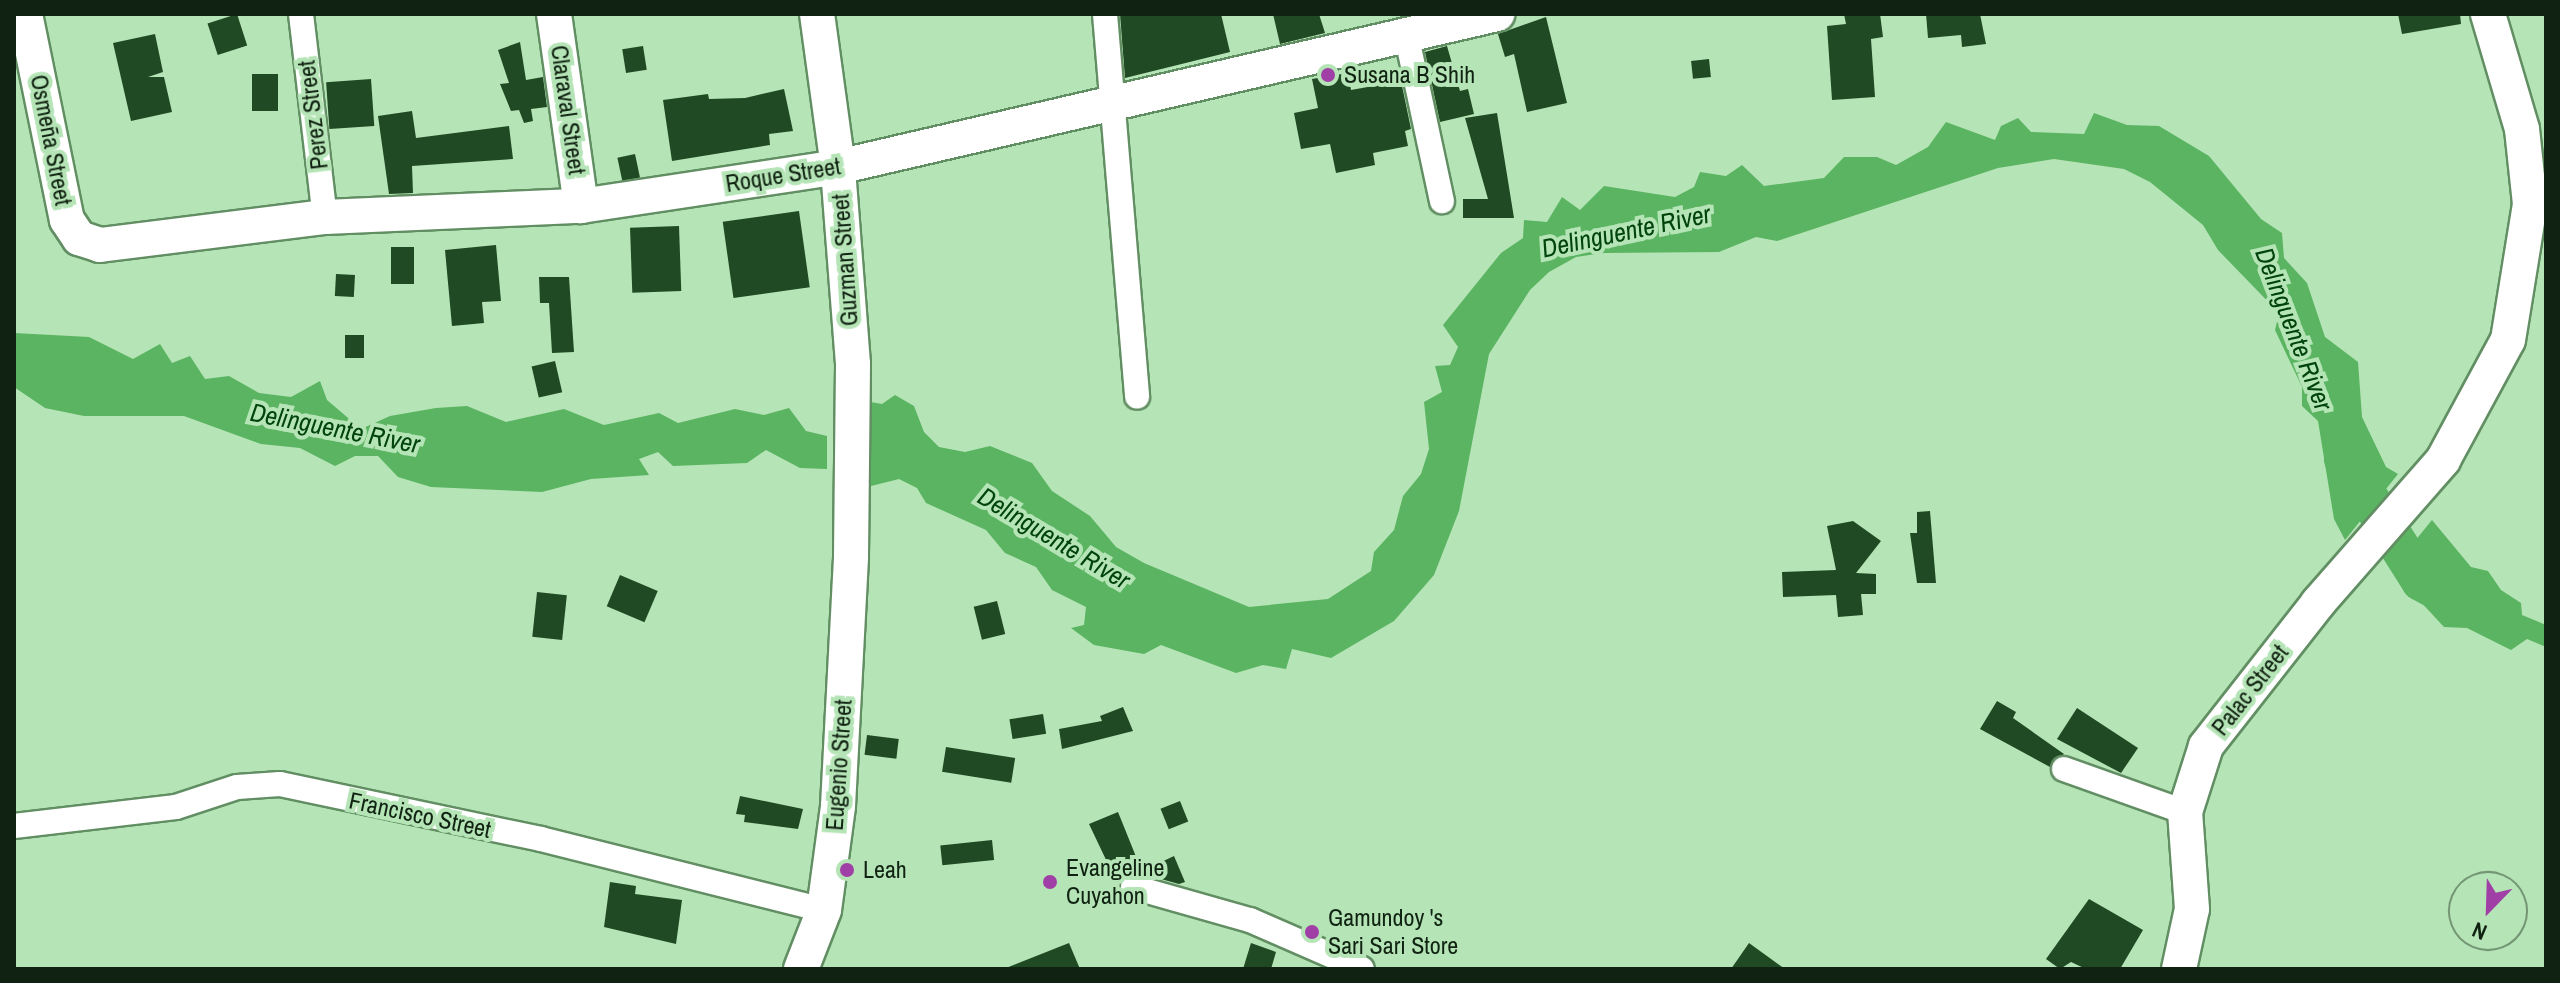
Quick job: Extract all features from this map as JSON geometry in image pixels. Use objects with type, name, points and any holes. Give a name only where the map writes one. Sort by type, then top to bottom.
[{"type":"street","name":"Osmeña Street","points":[[25,14],[67,220]]},
{"type":"street","name":"Perez Street","points":[[301,14],[325,217]]},
{"type":"street","name":"Claraval Street","points":[[554,14],[581,206]]},
{"type":"street","name":"Guzman Street","points":[[817,14],[838,167],[853,364],[851,556]]},
{"type":"street","points":[[1105,14],[1110,103],[1137,397]]},
{"type":"street","name":"Roque Street","points":[[67,220],[79,238],[100,245],[325,217],[581,206],[838,167],[1407,38],[1444,21],[1497,14]]},
{"type":"street","name":"Palac Street","points":[[2179,969],[2192,909],[2185,812],[2206,746],[2318,603],[2443,460],[2508,340],[2530,204],[2522,129],[2488,14]]},
{"type":"street","points":[[1407,38],[1442,201]]},
{"type":"street","name":"Eugenio Street","points":[[801,969],[824,910],[838,806],[851,556]]},
{"type":"street","points":[[2064,769],[2185,812]]},
{"type":"street","name":"Francisco Street","points":[[14,826],[176,807],[237,787],[280,784],[541,839],[824,910]]},
{"type":"street","points":[[1133,887],[1180,896],[1352,964]]},
{"type":"water","points":[[2094,113],[2127,125],[2159,126],[2209,156],[2261,219],[2282,233],[2284,258],[2307,283],[2325,337],[2358,362],[2362,417],[2386,467],[2398,474],[2345,540],[2334,519],[2318,421],[2302,406],[2302,387],[2275,330],[2279,313],[2218,250],[2203,225],[2150,182],[2124,169],[2054,159],[1998,168],[1777,241],[1756,237],[1719,252],[1603,253],[1576,257],[1549,272],[1530,290],[1489,354],[1459,511],[1434,575],[1394,621],[1331,658],[1292,649],[1286,669],[1263,665],[1236,673],[1161,645],[1144,654],[1094,645],[1071,628],[1084,625],[1086,607],[1052,590],[1036,567],[1005,553],[986,530],[926,503],[917,488],[899,479],[871,486],[845,473],[859,400],[882,404],[895,395],[914,406],[924,432],[939,447],[965,452],[990,446],[1032,463],[1052,491],[1090,516],[1116,547],[1144,563],[1249,607],[1328,599],[1371,571],[1374,552],[1394,530],[1403,496],[1421,474],[1429,449],[1424,402],[1442,392],[1435,366],[1450,365],[1458,347],[1443,325],[1501,253],[1523,238],[1524,220],[1547,222],[1562,197],[1580,210],[1604,186],[1675,197],[1694,187],[1700,172],[1726,176],[1742,165],[1764,186],[1824,178],[1844,157],[1877,157],[1896,165],[1928,147],[1946,122],[1995,140],[2001,126],[2018,118],[2031,132],[2084,134]]},
{"type":"water","points":[[14,333],[89,337],[133,359],[160,344],[172,363],[190,356],[205,379],[229,376],[259,393],[291,397],[320,381],[327,400],[361,429],[390,416],[467,406],[506,422],[564,409],[604,425],[659,413],[678,423],[735,409],[764,415],[789,408],[806,431],[827,436],[827,469],[800,468],[766,450],[747,463],[673,466],[658,452],[639,459],[649,475],[591,479],[542,492],[431,487],[398,477],[378,456],[355,456],[335,466],[300,448],[261,444],[184,416],[84,416],[45,408],[14,387]]},
{"type":"water","points":[[2432,520],[2471,567],[2488,571],[2501,590],[2521,603],[2522,615],[2546,625],[2546,647],[2527,639],[2511,650],[2467,628],[2444,627],[2419,600],[2392,569]]},
{"type":"building","points":[[237,14],[247,45],[218,55],[208,24]]},
{"type":"building","points":[[1120,14],[1221,14],[1230,52],[1125,78]]},
{"type":"building","points":[[1273,14],[1319,14],[1325,33],[1280,44]]},
{"type":"building","points":[[1844,14],[1880,14],[1883,37],[1871,39],[1875,97],[1832,100],[1827,26],[1846,24]]},
{"type":"building","points":[[1926,14],[1980,14],[1986,44],[1962,47],[1961,35],[1928,38]]},
{"type":"building","points":[[2398,14],[2460,14],[2461,24],[2402,34]]},
{"type":"building","points":[[1546,17],[1567,103],[1527,112],[1514,54],[1505,57],[1498,34]]},
{"type":"building","points":[[155,34],[163,72],[148,77],[164,77],[172,112],[131,121],[113,43]]},
{"type":"building","points":[[520,42],[526,80],[543,77],[547,107],[531,109],[533,121],[524,123],[519,110],[511,111],[500,84],[509,83],[498,50]]},
{"type":"building","points":[[643,46],[647,70],[626,73],[622,49]]},
{"type":"building","points":[[1447,46],[1460,91],[1468,89],[1474,114],[1440,122],[1425,52]]},
{"type":"building","points":[[1709,59],[1711,77],[1693,79],[1691,61]]},
{"type":"building","points":[[1348,73],[1351,90],[1401,81],[1411,129],[1405,131],[1408,146],[1373,153],[1375,165],[1336,173],[1330,144],[1301,149],[1294,113],[1318,108],[1312,79]]},
{"type":"building","points":[[252,74],[278,74],[278,111],[252,111]]},
{"type":"building","points":[[371,79],[374,126],[329,129],[326,82]]},
{"type":"building","points":[[784,89],[793,131],[769,134],[770,145],[672,161],[663,100],[708,94],[709,99],[745,98]]},
{"type":"building","points":[[412,111],[416,138],[509,126],[513,159],[412,166],[413,193],[389,194],[378,116]]},
{"type":"building","points":[[1497,113],[1514,218],[1463,218],[1463,199],[1488,199],[1465,118]]},
{"type":"building","points":[[635,154],[640,177],[622,181],[617,158]]},
{"type":"building","points":[[799,211],[810,287],[733,298],[723,222]]},
{"type":"building","points":[[679,226],[681,291],[632,293],[630,228]]},
{"type":"building","points":[[496,245],[501,301],[482,302],[484,323],[452,326],[445,250]]},
{"type":"building","points":[[391,247],[414,247],[414,284],[391,284]]},
{"type":"building","points":[[336,274],[355,275],[354,297],[335,296]]},
{"type":"building","points":[[539,277],[569,277],[574,352],[552,353],[549,303],[540,303]]},
{"type":"building","points":[[345,335],[364,335],[364,358],[345,358]]},
{"type":"building","points":[[555,361],[562,392],[539,398],[532,366]]},
{"type":"building","points":[[1930,511],[1936,583],[1917,583],[1910,533],[1917,533],[1917,512]]},
{"type":"building","points":[[1853,521],[1881,541],[1856,573],[1876,574],[1876,594],[1861,594],[1863,615],[1838,617],[1836,595],[1783,597],[1782,572],[1836,570],[1827,526]]},
{"type":"building","points":[[620,575],[658,591],[644,622],[607,606]]},
{"type":"building","points":[[537,592],[567,595],[562,640],[532,637]]},
{"type":"building","points":[[997,601],[1005,634],[982,640],[974,607]]},
{"type":"building","points":[[1997,701],[2016,712],[2013,718],[2064,754],[2050,767],[1980,729]]},
{"type":"building","points":[[1123,707],[1133,731],[1062,749],[1059,729],[1102,721],[1100,716]]},
{"type":"building","points":[[2077,708],[2138,748],[2121,773],[2057,739]]},
{"type":"building","points":[[1043,714],[1046,734],[1013,739],[1009,719]]},
{"type":"building","points":[[867,735],[899,739],[896,759],[865,755]]},
{"type":"building","points":[[946,747],[1015,758],[1011,783],[942,772]]},
{"type":"building","points":[[740,796],[803,809],[798,829],[744,822],[745,815],[736,814]]},
{"type":"building","points":[[1180,801],[1188,821],[1169,829],[1161,809]]},
{"type":"building","points":[[1118,812],[1143,874],[1129,873],[1118,885],[1089,824]]},
{"type":"building","points":[[992,840],[994,860],[942,865],[940,845]]},
{"type":"building","points":[[1174,856],[1185,882],[1179,884],[1161,879],[1155,865]]},
{"type":"building","points":[[610,882],[636,886],[635,894],[682,900],[676,944],[604,927]]},
{"type":"building","points":[[2089,899],[2143,930],[2120,969],[2086,969],[2071,962],[2060,969],[2046,959]]},
{"type":"building","points":[[1069,943],[1080,969],[1006,969],[1006,968]]},
{"type":"building","points":[[1251,943],[1276,952],[1271,969],[1243,969]]},
{"type":"building","points":[[1749,943],[1785,969],[1731,969]]},
{"type":"waterway","name":"Delinguente River","points":[[2344,459],[2421,581],[2442,592]]},
{"type":"place","name":"Susana B Shih","points":[[1328,75]]},
{"type":"place","name":"Leah","points":[[847,870]]},
{"type":"place","name":"Evangeline Cuyahon","points":[[1050,882]]},
{"type":"place","name":"Gamundoy 's Sari Sari Store","points":[[1312,932]]}]
